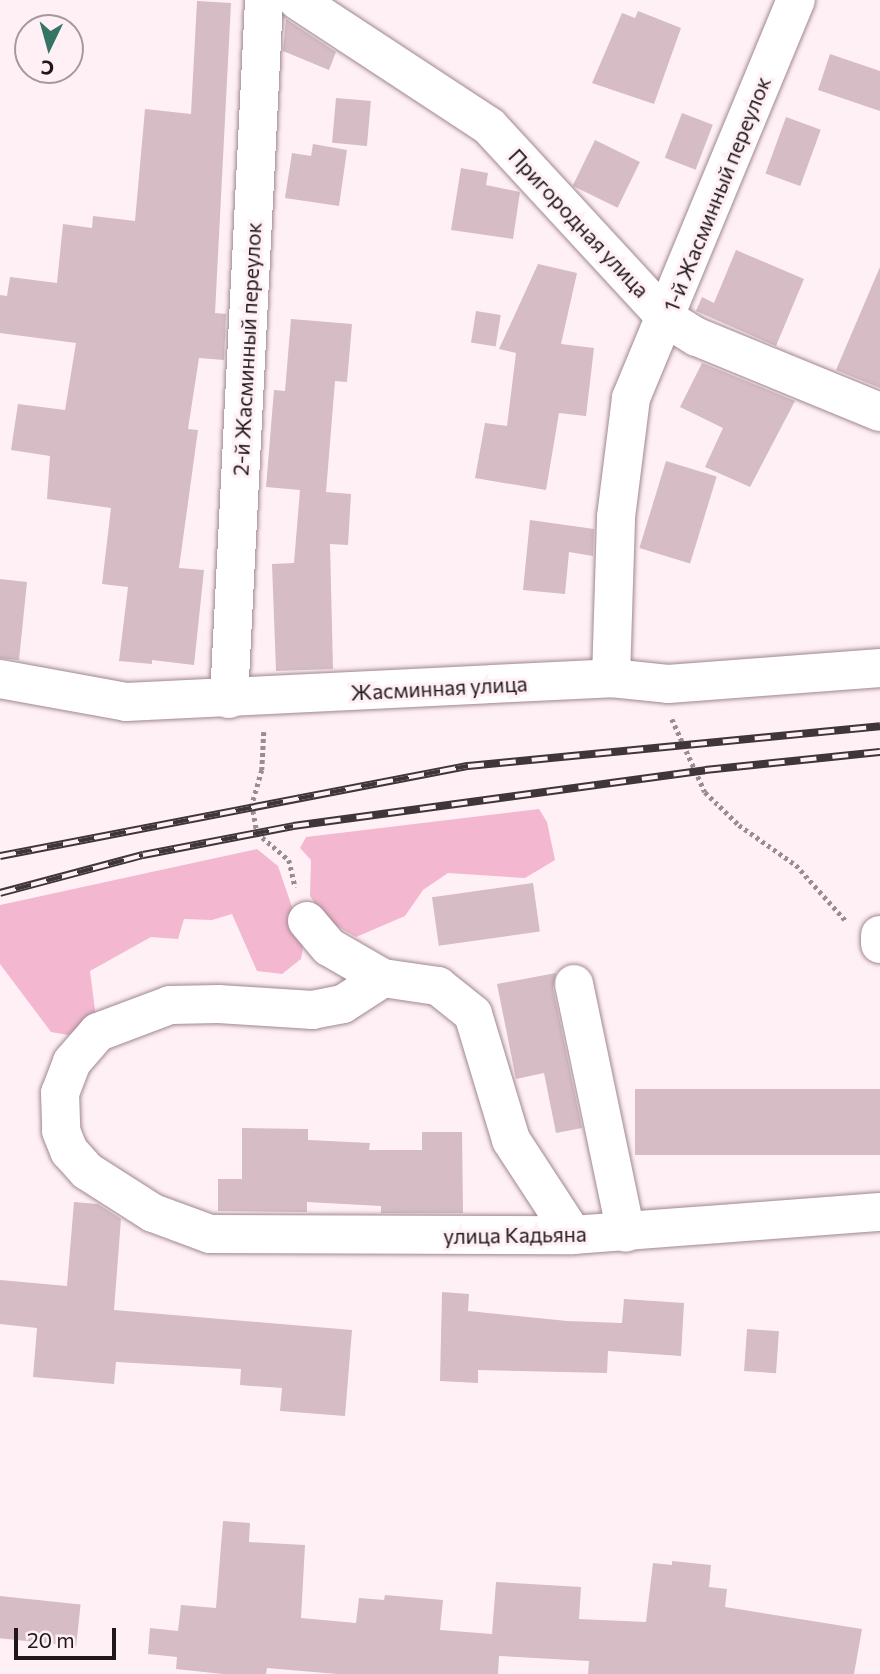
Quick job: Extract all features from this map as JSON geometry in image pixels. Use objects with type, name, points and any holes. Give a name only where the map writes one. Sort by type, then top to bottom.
[{"type":"street","name":"2-й Жасминный переулок","points":[[243,698],[264,0]]},
{"type":"street","name":"Пригородная улица","points":[[297,0],[489,126],[666,318],[697,337],[880,412]]},
{"type":"street","name":"1-й Жасминный переулок","points":[[611,678],[616,517],[631,398],[796,0]]},
{"type":"street","name":"Жасминная улица","points":[[0,679],[125,702],[611,678],[668,684],[880,668]]},
{"type":"street","points":[[307,921],[328,947],[383,978],[438,986],[472,1014],[511,1140],[573,1235]]},
{"type":"street","name":"улица Кадьяна","points":[[383,978],[343,1004],[313,1010],[218,1003],[170,1005],[98,1032],[72,1062],[60,1093],[61,1131],[69,1151],[87,1171],[153,1213],[210,1234],[573,1235],[880,1212]]},
{"type":"street","points":[[574,984],[626,1233]]},
{"type":"path","points":[[243,698],[264,732],[261,770],[252,804],[257,833],[289,860],[307,921]]},
{"type":"path","points":[[661,714],[673,719],[682,732],[705,792],[739,825],[796,865],[871,936]]},
{"type":"shaded area","points":[[539,809],[547,822],[555,860],[525,878],[448,873],[423,890],[405,916],[356,937],[326,920],[310,896],[311,860],[300,848],[306,837]]},
{"type":"shaded area","points":[[257,849],[278,866],[304,942],[301,959],[282,974],[257,971],[232,914],[212,920],[184,919],[178,939],[151,937],[90,971],[96,1018],[68,1035],[51,1032],[0,964],[0,905]]},
{"type":"building","points":[[197,1],[231,3],[215,313],[226,314],[224,360],[199,358],[188,429],[198,430],[179,568],[204,570],[194,665],[152,660],[152,664],[119,661],[128,587],[102,584],[111,508],[47,499],[50,456],[11,450],[18,404],[65,410],[76,343],[0,333],[0,295],[7,296],[10,277],[57,283],[63,224],[92,228],[93,216],[135,221],[145,109],[191,114]]},
{"type":"building","points":[[638,11],[681,28],[654,104],[592,83],[622,13],[635,18]]},
{"type":"building","points":[[286,19],[336,52],[329,70],[283,51]]},
{"type":"building","points":[[830,54],[880,71],[880,111],[818,90]]},
{"type":"building","points":[[336,98],[371,101],[367,146],[332,143]]},
{"type":"building","points":[[682,113],[713,125],[696,170],[665,158]]},
{"type":"building","points":[[786,117],[821,130],[800,186],[765,173]]},
{"type":"building","points":[[595,140],[640,162],[618,208],[573,186]]},
{"type":"building","points":[[313,144],[347,150],[339,206],[285,198],[292,153],[311,156]]},
{"type":"building","points":[[461,168],[488,173],[486,185],[520,192],[513,239],[451,230]]},
{"type":"building","points":[[736,250],[804,279],[776,346],[696,311],[702,297],[714,303]]},
{"type":"building","points":[[538,264],[577,273],[561,344],[594,348],[586,416],[559,413],[546,490],[475,478],[485,423],[507,426],[516,353],[499,349]]},
{"type":"building","points":[[880,267],[880,388],[836,370]]},
{"type":"building","points":[[476,311],[501,315],[496,347],[471,343]]},
{"type":"building","points":[[291,319],[352,324],[347,382],[335,381],[326,492],[351,494],[348,545],[330,544],[333,669],[276,671],[272,564],[294,563],[300,490],[266,487],[274,390],[285,391]]},
{"type":"building","points":[[702,363],[795,401],[750,487],[705,467],[723,428],[680,407]]},
{"type":"building","points":[[666,461],[717,476],[690,564],[639,548]]},
{"type":"building","points":[[530,520],[594,529],[593,556],[569,552],[565,594],[523,590]]},
{"type":"building","points":[[0,579],[27,582],[19,660],[0,658]]},
{"type":"building","points":[[533,883],[540,932],[439,946],[432,897]]},
{"type":"building","points":[[556,973],[553,988],[582,1128],[556,1133],[544,1073],[516,1079],[497,984]]},
{"type":"building","points":[[635,1089],[880,1089],[880,1155],[635,1155]]},
{"type":"building","points":[[242,1128],[308,1129],[308,1140],[370,1143],[369,1150],[422,1150],[422,1132],[462,1132],[463,1213],[381,1213],[381,1206],[307,1202],[307,1212],[218,1211],[218,1179],[242,1179]]},
{"type":"building","points":[[74,1202],[98,1204],[121,1219],[114,1310],[352,1330],[345,1416],[280,1411],[282,1388],[240,1385],[241,1369],[116,1362],[114,1384],[33,1377],[37,1328],[0,1324],[0,1280],[67,1286]]},
{"type":"building","points":[[442,1292],[469,1294],[468,1311],[567,1321],[622,1323],[624,1299],[684,1303],[681,1356],[608,1351],[607,1373],[478,1370],[478,1383],[440,1381]]},
{"type":"building","points":[[747,1329],[779,1331],[776,1373],[744,1371]]},
{"type":"building","points":[[223,1521],[250,1523],[249,1542],[305,1545],[301,1618],[356,1623],[359,1598],[384,1600],[385,1595],[443,1600],[440,1630],[492,1634],[496,1582],[581,1587],[579,1619],[646,1622],[653,1563],[672,1565],[672,1561],[711,1565],[709,1587],[727,1589],[725,1607],[862,1629],[854,1674],[588,1674],[589,1661],[499,1656],[498,1674],[337,1674],[267,1668],[266,1674],[223,1674],[176,1669],[177,1657],[148,1654],[150,1628],[178,1631],[181,1605],[216,1608]]},
{"type":"building","points":[[0,1596],[81,1604],[76,1646],[0,1638]]},
{"type":"railway","points":[[0,856],[468,766],[880,726]]},
{"type":"railway","points":[[0,893],[143,855],[293,826],[705,770],[880,752]]}]
